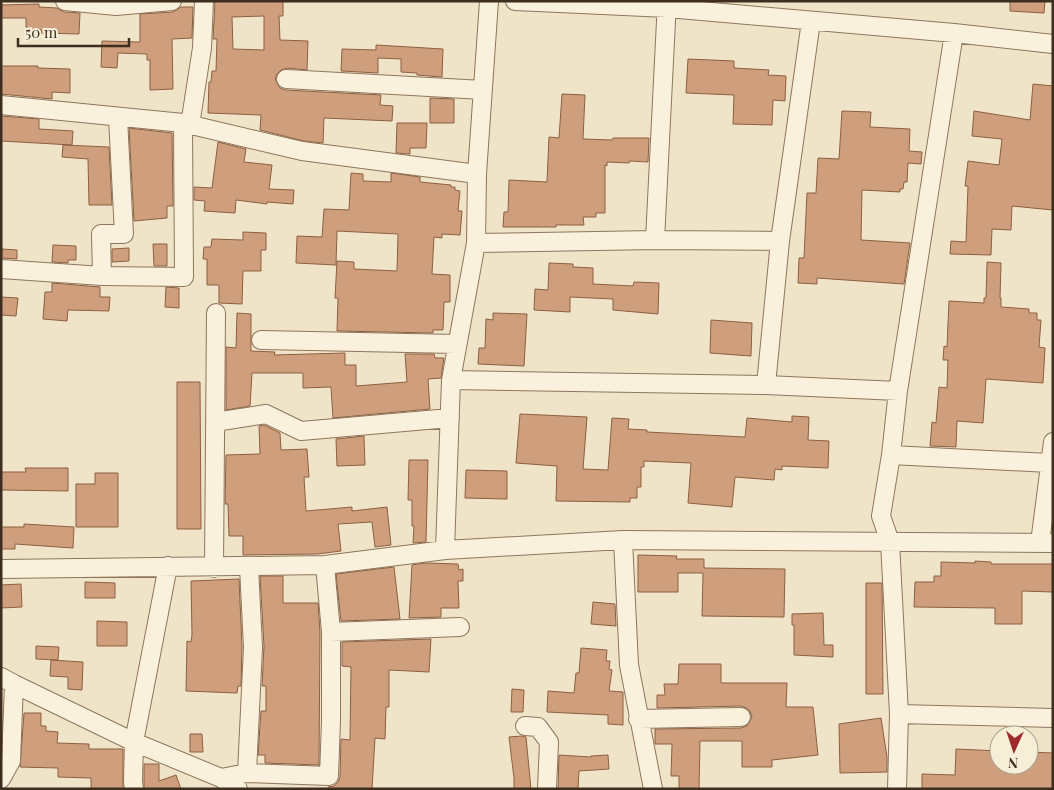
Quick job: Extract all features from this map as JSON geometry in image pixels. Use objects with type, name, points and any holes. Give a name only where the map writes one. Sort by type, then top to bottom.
[{"type":"street","points":[[65,1],[116,6],[172,1]]},
{"type":"street","points":[[1,269],[102,276],[184,277],[187,124],[202,48],[204,1]]},
{"type":"street","points":[[445,550],[451,380],[476,243],[477,174],[489,1]]},
{"type":"street","points":[[516,1],[667,5],[1053,44]]},
{"type":"street","points":[[655,240],[667,5]]},
{"type":"street","points":[[766,385],[780,241],[811,21]]},
{"type":"street","points":[[897,789],[899,714],[890,542],[881,516],[891,455],[898,391],[954,33]]},
{"type":"street","points":[[286,79],[483,90]]},
{"type":"street","points":[[1,105],[187,124],[302,151],[477,174]]},
{"type":"street","points":[[102,276],[102,234],[124,234],[118,118]]},
{"type":"street","points":[[476,243],[655,240],[780,241]]},
{"type":"street","points":[[214,568],[216,313]]},
{"type":"street","points":[[261,340],[457,344]]},
{"type":"street","points":[[451,380],[766,385],[898,391]]},
{"type":"street","points":[[215,422],[266,414],[301,431],[450,418]]},
{"type":"street","points":[[1,569],[168,566],[214,568],[325,565],[445,550],[623,540],[1046,543],[1049,463],[1053,442]]},
{"type":"street","points":[[891,455],[1049,463]]},
{"type":"street","points":[[623,540],[629,665],[653,789]]},
{"type":"street","points":[[221,778],[247,773],[329,776],[331,632],[325,565]]},
{"type":"street","points":[[134,789],[134,742],[168,566]]},
{"type":"street","points":[[247,773],[253,647],[249,567]]},
{"type":"street","points":[[331,632],[460,627]]},
{"type":"street","points":[[1,779],[11,761],[8,681],[134,742],[221,778],[238,789]]},
{"type":"street","points":[[899,714],[1053,718]]},
{"type":"street","points":[[638,719],[741,717]]},
{"type":"street","points":[[524,726],[538,727],[549,742],[547,789]]},
{"type":"building","points":[[215,1],[283,1],[283,16],[279,16],[280,40],[308,41],[307,70],[287,68],[281,70],[275,79],[280,88],[285,90],[381,95],[380,105],[393,106],[392,121],[324,118],[323,143],[304,141],[260,130],[261,115],[208,113],[209,82],[211,82],[212,71],[216,71],[217,39],[213,39]],"holes":[[[264,16],[264,50],[233,49],[232,17]]]},
{"type":"building","points":[[1010,1],[1045,1],[1044,13],[1010,11]]},
{"type":"building","points":[[39,4],[39,7],[57,8],[64,12],[80,13],[79,34],[41,33],[42,30],[26,30],[26,18],[1,18],[1,5]]},
{"type":"building","points":[[181,7],[193,7],[192,38],[172,39],[173,89],[150,90],[150,60],[147,60],[147,54],[118,53],[117,68],[101,67],[102,41],[140,42],[140,14],[173,12]]},
{"type":"building","points":[[376,45],[443,49],[442,77],[401,72],[401,59],[378,58],[378,73],[341,71],[342,49],[376,50]]},
{"type":"building","points":[[688,59],[734,61],[734,68],[769,70],[768,75],[786,76],[785,101],[773,100],[772,125],[733,124],[734,95],[686,93]]},
{"type":"building","points":[[1,66],[38,66],[38,68],[70,69],[70,93],[52,92],[52,99],[1,94]]},
{"type":"building","points":[[1033,84],[1053,86],[1053,210],[1012,206],[1011,230],[992,229],[991,255],[950,254],[951,241],[966,242],[968,186],[965,186],[968,161],[999,165],[1002,139],[972,136],[974,111],[1030,120]]},
{"type":"building","points":[[562,94],[585,95],[583,139],[649,138],[648,162],[607,162],[607,166],[605,165],[605,213],[596,213],[596,217],[583,217],[584,225],[503,227],[504,212],[508,212],[509,180],[547,182],[549,137],[559,138]]},
{"type":"building","points":[[430,98],[454,99],[454,123],[430,123]]},
{"type":"building","points":[[842,111],[871,112],[870,127],[910,129],[909,151],[922,152],[921,164],[908,163],[907,182],[904,182],[903,189],[900,189],[900,192],[862,190],[861,240],[910,243],[904,284],[817,278],[817,284],[798,283],[799,258],[804,258],[807,193],[816,193],[818,158],[839,159]]},
{"type":"building","points":[[1,116],[39,119],[39,129],[73,131],[72,145],[1,141]]},
{"type":"building","points":[[397,123],[427,123],[426,148],[410,148],[410,154],[396,153]]},
{"type":"building","points":[[129,128],[172,133],[173,206],[167,206],[167,218],[134,221]]},
{"type":"building","points":[[218,142],[246,149],[244,162],[272,165],[269,189],[294,190],[293,204],[267,202],[267,204],[236,200],[235,213],[204,211],[205,201],[194,200],[194,187],[212,188]]},
{"type":"building","points":[[63,145],[109,147],[112,205],[89,205],[88,159],[62,157]]},
{"type":"building","points":[[351,173],[363,174],[363,181],[391,182],[391,173],[420,177],[420,182],[451,185],[451,187],[455,187],[455,190],[460,191],[458,211],[462,211],[460,235],[442,234],[442,238],[434,237],[432,274],[450,275],[450,302],[444,302],[443,330],[433,330],[433,333],[337,331],[338,298],[335,298],[337,261],[354,262],[354,269],[397,271],[398,234],[337,231],[336,265],[296,263],[297,236],[322,237],[324,209],[349,210]]},
{"type":"building","points":[[243,232],[266,233],[266,250],[261,250],[261,271],[243,271],[242,304],[219,303],[219,285],[207,285],[207,259],[203,259],[204,247],[211,247],[212,239],[243,240]]},
{"type":"building","points":[[153,244],[167,244],[167,266],[154,266]]},
{"type":"building","points":[[53,245],[76,246],[76,260],[68,260],[68,263],[52,262]]},
{"type":"building","points":[[129,248],[129,261],[112,262],[112,249]]},
{"type":"building","points":[[2,249],[17,250],[17,259],[2,258]]},
{"type":"building","points":[[987,262],[1001,263],[1001,307],[1029,309],[1029,313],[1037,313],[1037,320],[1041,320],[1039,347],[1045,348],[1043,383],[986,379],[983,423],[957,421],[956,447],[930,446],[932,422],[936,423],[939,387],[947,388],[948,360],[943,360],[944,346],[947,347],[949,301],[984,303],[984,298],[986,298]]},
{"type":"building","points":[[549,263],[573,264],[573,267],[593,268],[593,284],[633,286],[634,282],[659,283],[658,314],[613,310],[613,299],[570,297],[570,312],[534,310],[535,289],[548,290]]},
{"type":"building","points":[[52,283],[100,287],[100,297],[110,297],[109,311],[68,310],[67,321],[43,319],[45,292],[52,292]]},
{"type":"building","points":[[166,287],[179,288],[179,308],[165,307]]},
{"type":"building","points":[[1,297],[18,298],[16,316],[1,315]]},
{"type":"building","points":[[237,313],[251,314],[251,351],[275,352],[274,355],[345,353],[345,365],[356,365],[356,386],[407,382],[405,354],[434,354],[435,358],[444,358],[441,378],[428,379],[430,409],[333,418],[331,387],[303,388],[303,373],[252,373],[250,406],[226,410],[226,347],[236,348]]},
{"type":"building","points":[[493,313],[527,314],[524,366],[478,364],[479,348],[485,348],[486,319],[493,320]]},
{"type":"building","points":[[711,320],[752,323],[751,356],[710,353]]},
{"type":"building","points":[[177,382],[200,382],[201,529],[177,529]]},
{"type":"building","points":[[520,414],[587,417],[583,469],[608,470],[612,418],[629,419],[628,429],[647,430],[647,432],[745,437],[747,418],[792,422],[792,416],[809,417],[808,440],[829,441],[828,468],[782,466],[782,470],[775,469],[774,480],[735,477],[732,507],[688,503],[691,463],[644,461],[644,467],[641,467],[641,487],[637,487],[637,498],[630,498],[630,502],[556,501],[557,466],[516,463]]},
{"type":"building","points":[[264,425],[280,433],[281,450],[307,449],[309,477],[304,477],[306,511],[352,507],[352,511],[387,507],[391,545],[375,547],[372,522],[338,524],[341,551],[317,554],[243,555],[243,536],[229,536],[228,504],[225,504],[226,455],[260,454],[259,426]]},
{"type":"building","points":[[364,436],[365,465],[337,466],[336,439]]},
{"type":"building","points":[[409,460],[428,460],[426,542],[413,543],[412,500],[408,500]]},
{"type":"building","points":[[25,468],[68,468],[68,491],[1,490],[1,472],[26,472]]},
{"type":"building","points":[[466,470],[507,471],[507,499],[465,498]]},
{"type":"building","points":[[95,473],[118,473],[118,527],[76,527],[76,484],[95,484]]},
{"type":"building","points":[[24,524],[74,527],[73,548],[15,544],[15,549],[1,549],[1,527],[24,527]]},
{"type":"building","points":[[638,555],[677,556],[676,559],[704,559],[704,568],[785,569],[784,617],[702,616],[703,573],[678,573],[678,592],[638,592]]},
{"type":"building","points":[[975,561],[991,562],[991,564],[1053,564],[1053,592],[1022,591],[1022,624],[995,624],[995,608],[914,607],[915,582],[934,582],[934,576],[941,576],[941,562],[975,563]]},
{"type":"building","points":[[426,563],[458,564],[459,570],[463,569],[463,581],[458,581],[459,608],[441,608],[441,617],[409,618],[412,565]]},
{"type":"building","points":[[394,567],[400,619],[341,621],[336,574]]},
{"type":"building","points":[[260,576],[283,576],[283,603],[318,603],[320,632],[319,765],[265,763],[265,755],[258,755],[261,711],[266,711],[266,686],[262,686],[264,646]]},
{"type":"building","points":[[239,579],[242,647],[241,686],[238,686],[237,693],[186,691],[187,641],[191,642],[192,635],[191,581]]},
{"type":"building","points":[[85,582],[115,583],[115,598],[85,598]]},
{"type":"building","points":[[866,583],[882,583],[883,694],[866,694]]},
{"type":"building","points":[[21,584],[22,607],[1,608],[1,585]]},
{"type":"building","points":[[593,602],[615,604],[616,626],[591,624]]},
{"type":"building","points":[[823,613],[824,645],[833,645],[833,657],[794,655],[792,614]]},
{"type":"building","points":[[97,621],[127,622],[127,646],[97,646]]},
{"type":"building","points":[[431,639],[429,672],[389,670],[389,707],[386,707],[385,739],[375,738],[372,789],[328,789],[328,787],[334,786],[338,782],[340,777],[341,739],[350,740],[351,667],[342,666],[342,642]]},
{"type":"building","points":[[36,646],[59,647],[58,660],[36,659]]},
{"type":"building","points":[[581,648],[607,650],[606,661],[610,661],[609,669],[612,670],[609,691],[623,692],[623,725],[608,724],[608,715],[547,712],[548,691],[574,693],[576,673],[579,673]]},
{"type":"building","points":[[51,660],[83,662],[82,690],[68,689],[68,677],[50,676]]},
{"type":"building","points":[[679,664],[721,664],[721,683],[787,683],[786,707],[813,707],[818,755],[772,760],[772,767],[742,767],[742,741],[700,741],[699,789],[679,789],[679,776],[671,776],[672,744],[655,744],[655,729],[741,728],[747,726],[752,717],[750,711],[741,706],[657,708],[657,695],[665,695],[664,684],[678,684]]},
{"type":"building","points":[[512,689],[524,690],[523,712],[511,712]]},
{"type":"building","points":[[24,713],[41,713],[41,726],[46,726],[46,731],[58,732],[57,743],[89,744],[89,749],[123,749],[123,789],[91,789],[91,778],[58,777],[58,768],[20,767]]},
{"type":"building","points":[[881,718],[887,757],[887,772],[840,773],[839,724]]},
{"type":"building","points":[[190,734],[202,734],[203,752],[190,752]]},
{"type":"building","points":[[509,737],[526,737],[531,789],[514,789]]},
{"type":"building","points":[[956,749],[989,751],[989,775],[1039,775],[1039,752],[1053,753],[1053,789],[922,789],[922,774],[955,775]]},
{"type":"building","points":[[559,755],[591,757],[608,755],[609,769],[579,771],[578,789],[558,789]]},
{"type":"building","points":[[144,764],[159,764],[159,781],[176,775],[181,789],[144,789]]}]
